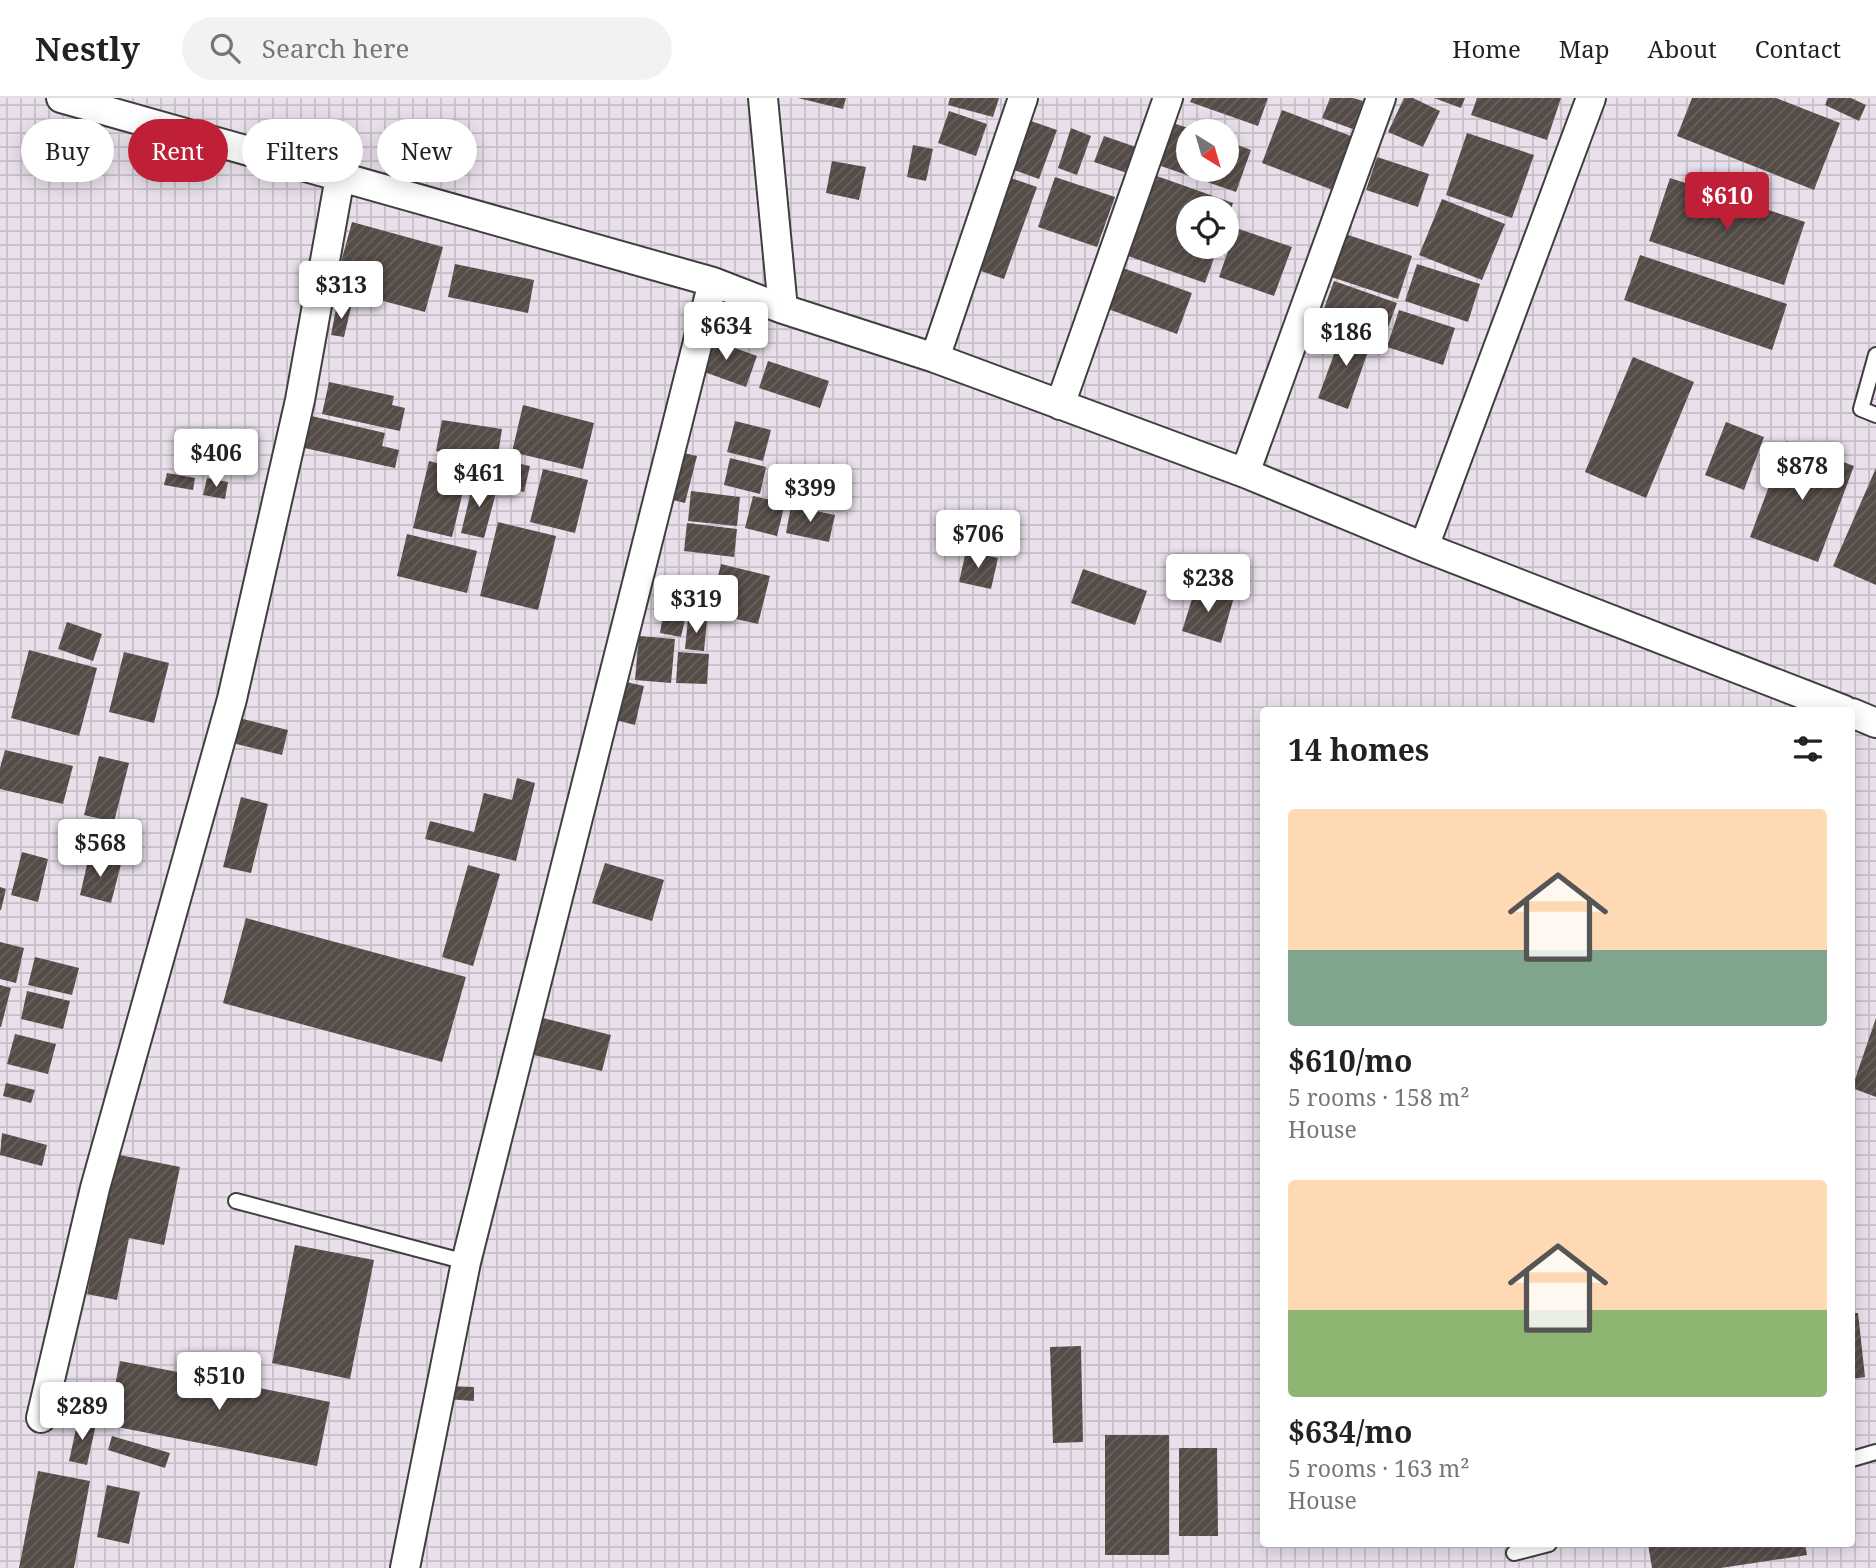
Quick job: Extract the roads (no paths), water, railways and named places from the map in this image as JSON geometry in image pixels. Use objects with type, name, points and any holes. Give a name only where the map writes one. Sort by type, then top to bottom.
[{"type":"street","points":[[61,98],[242,149]]},
{"type":"street","points":[[763,98],[783,309]]},
{"type":"street","points":[[934,359],[1023,98]]},
{"type":"street","points":[[1060,405],[1168,98]]},
{"type":"street","points":[[1245,473],[1381,98]]},
{"type":"street","points":[[1424,547],[1591,98]]},
{"type":"street","points":[[41,1418],[95,1188],[232,699],[300,400],[339,182]]},
{"type":"street","points":[[358,182],[713,282],[783,309],[934,359],[1245,473],[1424,547],[1836,707]]},
{"type":"street","points":[[405,1568],[466,1262],[713,282]]},
{"type":"street","points":[[1855,714],[1876,723]]},
{"type":"lane","points":[[1876,355],[1861,409],[1876,415]]},
{"type":"lane","points":[[236,1201],[466,1262]]},
{"type":"lane","points":[[1855,1457],[1876,1452]]},
{"type":"lane","points":[[1514,1553],[1537,1547]]}]
